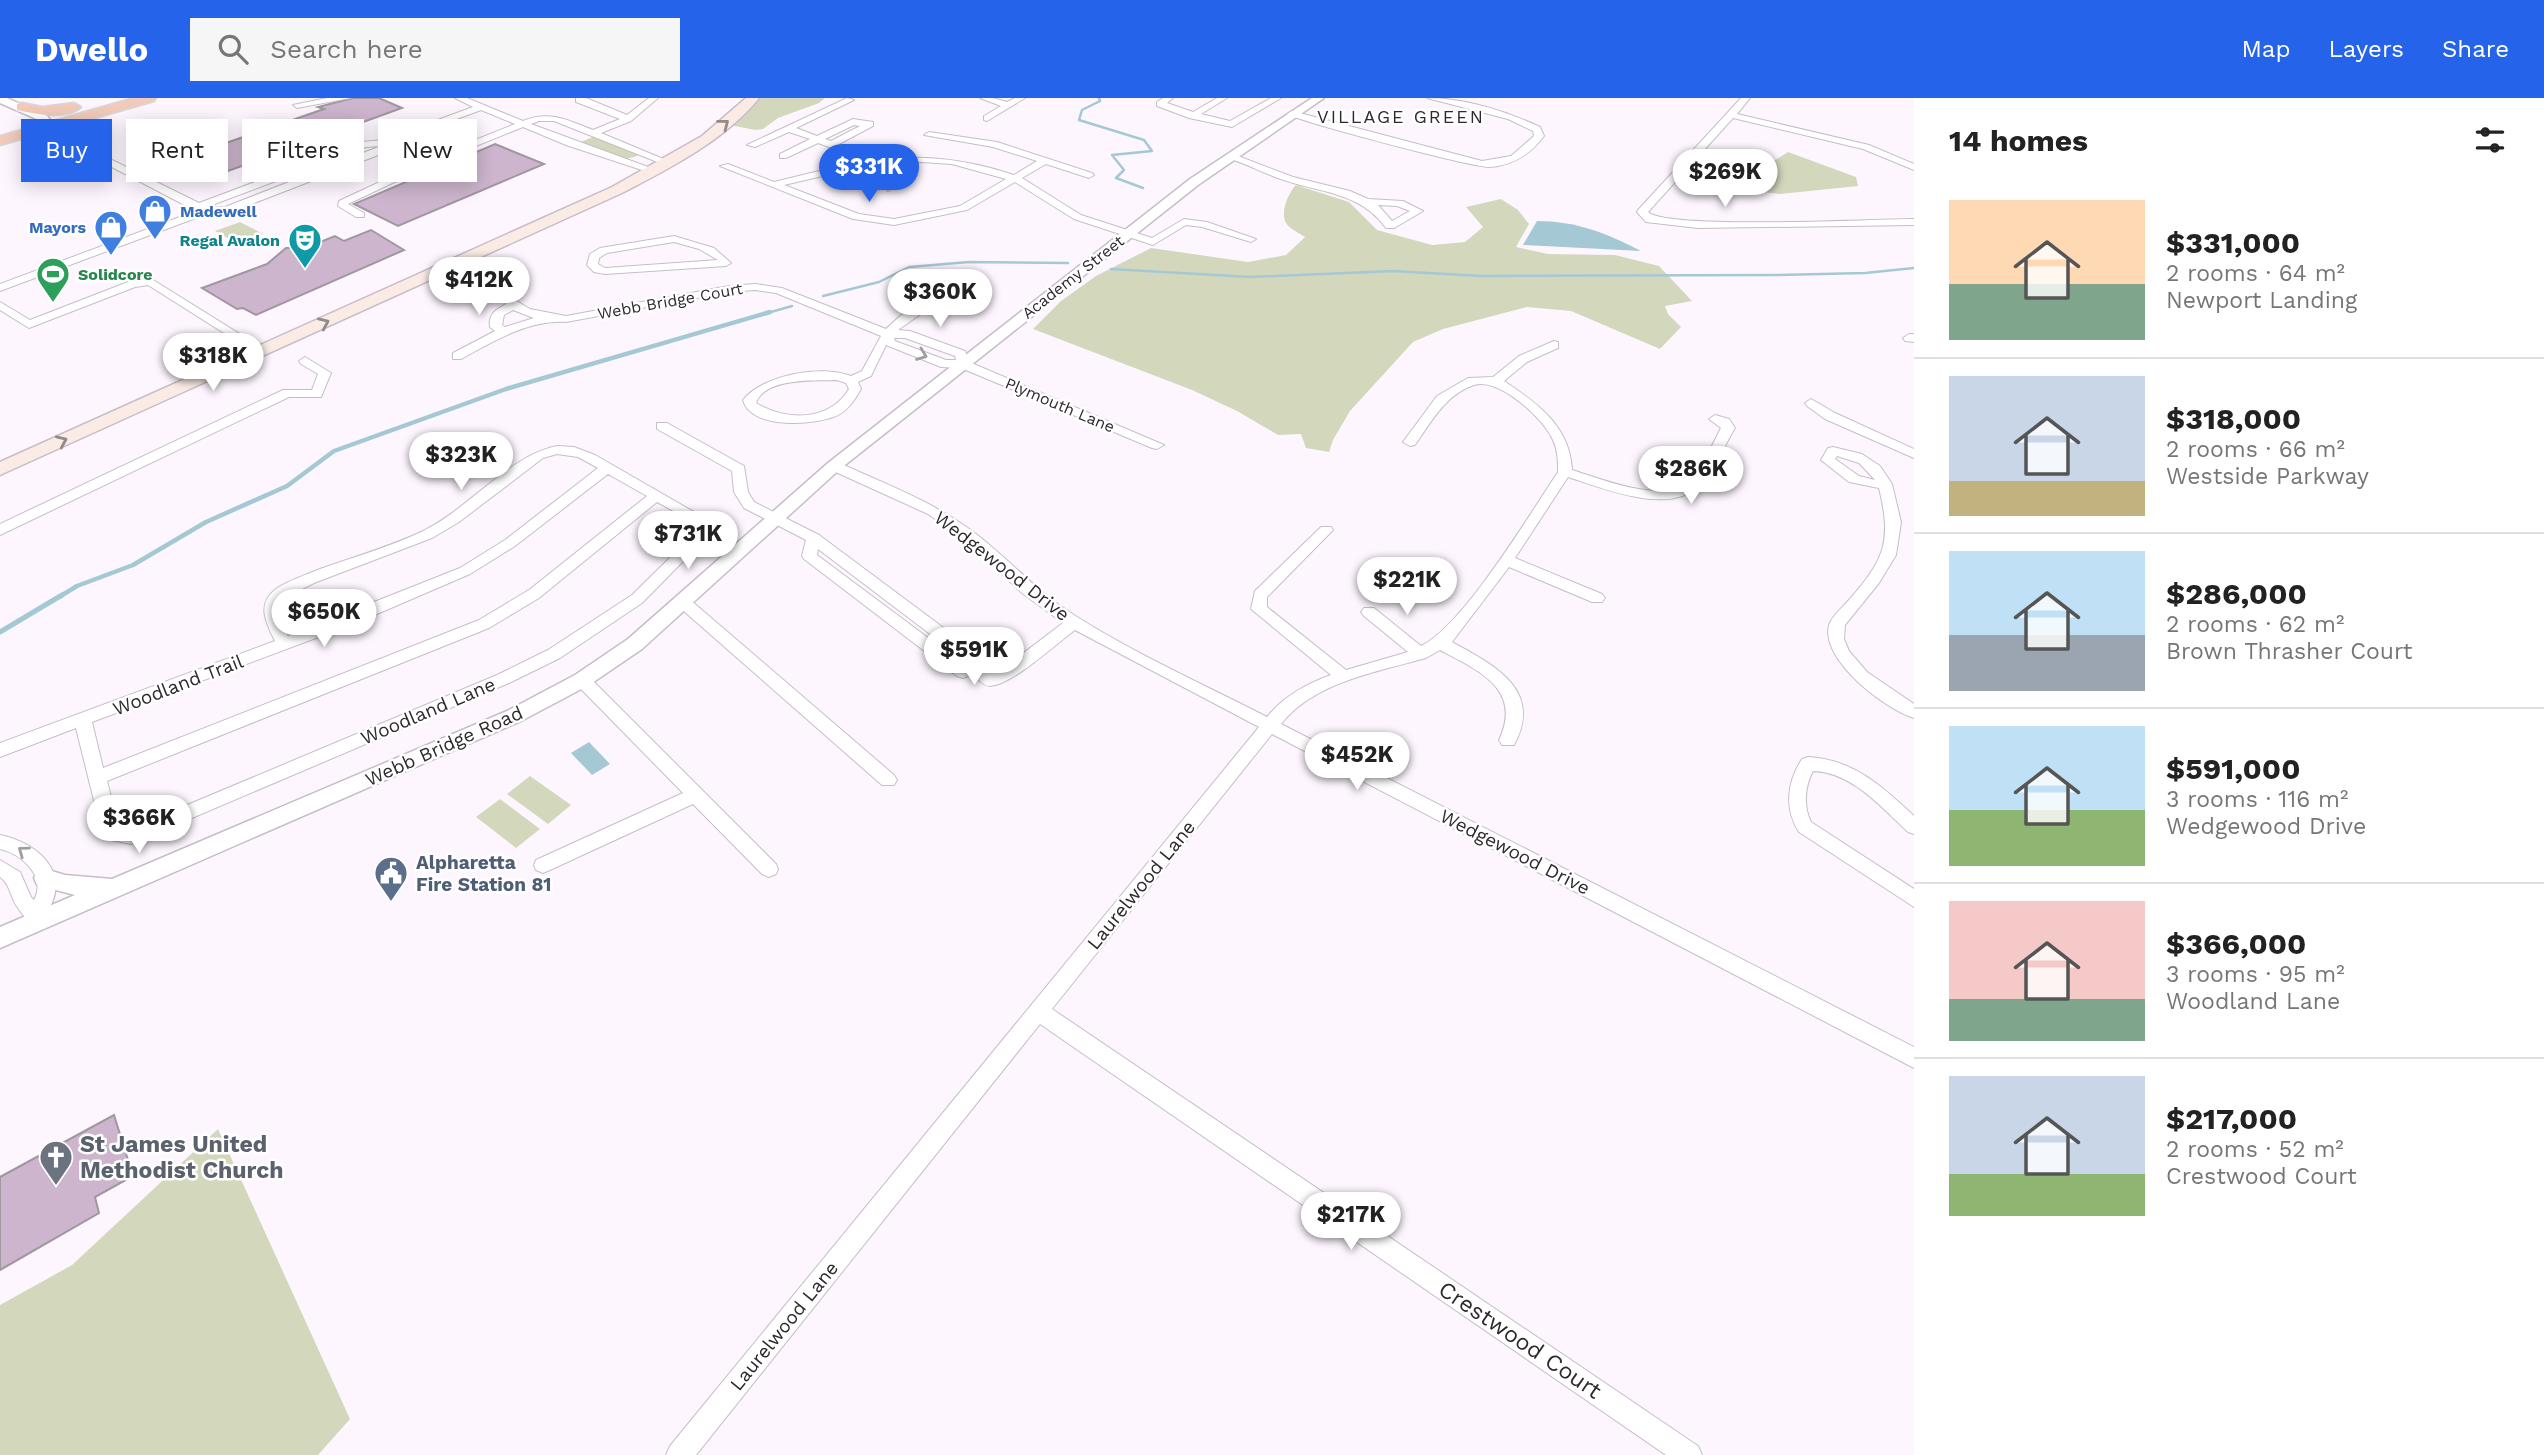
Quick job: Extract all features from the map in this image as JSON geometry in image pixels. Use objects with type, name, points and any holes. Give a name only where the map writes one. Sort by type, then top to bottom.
[{"type":"highway","points":[[50,119],[113,98]]},
{"type":"highway","points":[[54,119],[149,98]]},
{"type":"highway","points":[[5,122],[52,110],[90,105]]},
{"type":"main road","points":[[653,164],[701,127],[732,98]]},
{"type":"main road","points":[[0,469],[255,346],[653,164],[731,120],[752,98]]},
{"type":"main road","points":[[0,452],[255,346]]},
{"type":"street","points":[[297,105],[346,98]]},
{"type":"street","points":[[459,98],[569,143],[653,164]]},
{"type":"street","points":[[582,98],[579,100],[628,119]]},
{"type":"street","points":[[569,143],[628,119],[654,98]]},
{"type":"street","points":[[984,98],[1009,106]]},
{"type":"street","points":[[987,118],[1021,98]]},
{"type":"street","points":[[1169,98],[1160,104],[1216,123],[1232,124],[1277,98]]},
{"type":"street","points":[[1192,116],[1223,98]]},
{"type":"street","name":"Academy Street","points":[[834,466],[1230,156],[1319,98]]},
{"type":"street","points":[[1292,114],[1482,164],[1497,164],[1517,158],[1539,136],[1536,129],[1519,119],[1431,98]]},
{"type":"street","points":[[1746,98],[1642,212],[1644,217],[1698,225],[1914,222]]},
{"type":"street","points":[[752,145],[850,100]]},
{"type":"street","points":[[0,288],[200,209],[227,210],[383,150],[386,146],[384,143],[482,107]]},
{"type":"street","points":[[1731,115],[1866,147],[1912,164]]},
{"type":"street","points":[[360,215],[343,206],[343,203],[483,145],[538,118],[551,117],[594,132],[653,164]]},
{"type":"street","points":[[783,156],[853,122],[870,124],[832,144]]},
{"type":"street","points":[[788,128],[851,152],[888,188]]},
{"type":"street","points":[[929,135],[975,140],[1089,176]]},
{"type":"street","points":[[957,161],[975,140]]},
{"type":"street","points":[[1230,156],[1289,179],[1341,191],[1367,201]]},
{"type":"street","points":[[772,185],[865,163],[910,158],[957,161],[1015,178],[1077,217],[1153,242],[1175,226],[1194,222],[1251,239]]},
{"type":"street","points":[[725,166],[857,217],[894,222],[963,208],[1045,161]]},
{"type":"street","points":[[112,162],[200,209]]},
{"type":"street","points":[[726,262],[604,271],[592,265],[594,256],[604,250],[674,239],[687,241],[721,256],[726,262],[729,289]]},
{"type":"street","points":[[0,305],[29,324],[132,284],[150,281],[255,346]]},
{"type":"street","points":[[504,331],[496,327],[495,320],[499,313],[512,306],[506,295],[508,284]]},
{"type":"street","name":"Webb Bridge Court","points":[[512,306],[545,318],[585,317],[729,289],[755,287],[778,290],[887,334],[890,343],[945,364],[963,364]]},
{"type":"street","points":[[851,381],[855,389],[852,396],[838,409],[821,417],[782,419],[750,405],[749,400],[753,394],[781,380],[839,376],[851,381],[867,373],[873,352],[887,334],[901,320],[942,294]]},
{"type":"street","points":[[457,356],[504,331],[545,318]]},
{"type":"street","points":[[1496,381],[1523,359],[1554,345]]},
{"type":"street","points":[[0,530],[287,393],[317,394],[325,373],[305,361]]},
{"type":"street","name":"Plymouth Lane","points":[[963,364],[1157,445]]},
{"type":"street","points":[[1410,442],[1441,399],[1472,381],[1496,381],[1546,418],[1557,432],[1563,446],[1565,472],[1664,501],[1695,482],[1728,428],[1724,422],[1715,419]]},
{"type":"street","points":[[1811,403],[1830,416],[1914,454]]},
{"type":"street","points":[[662,426],[739,469],[741,497],[748,505],[814,538],[809,556],[963,673],[972,666],[990,680],[1011,671],[1074,622]]},
{"type":"street","name":"Woodland Lane","points":[[83,721],[110,829],[117,835],[131,836],[503,679],[554,654],[637,599],[705,531],[706,523],[607,468],[594,458],[572,450],[554,449],[538,455],[454,519],[426,535],[309,579],[281,593],[272,604],[271,617],[284,644]]},
{"type":"street","name":"Webb Bridge Road","points":[[0,938],[37,918],[116,888],[514,716],[582,680],[635,645],[834,466]]},
{"type":"street","name":"Wedgewood Drive","points":[[834,466],[933,511],[972,538],[1027,589],[1074,622],[1914,1058]]},
{"type":"street","name":"Woodland Trail","points":[[0,750],[284,644],[465,571],[510,543],[607,468]]},
{"type":"street","name":"Laurelwood Lane","points":[[679,1455],[1270,725],[1299,695],[1342,675],[1420,654],[1446,640],[1507,560],[1565,472]]},
{"type":"street","points":[[1885,484],[1894,524],[1893,547],[1884,566],[1837,624],[1835,635],[1838,649],[1848,662],[1914,712]]},
{"type":"street","points":[[97,778],[484,624],[534,594],[656,496]]},
{"type":"street","points":[[1326,530],[1260,595],[1253,610],[1342,675]]},
{"type":"street","points":[[1507,560],[1597,598]]},
{"type":"street","points":[[683,602],[888,779]]},
{"type":"street","points":[[1369,612],[1420,654]]},
{"type":"street","points":[[1440,643],[1485,669],[1508,690],[1517,714],[1508,740]]},
{"type":"street","points":[[582,680],[769,869]]},
{"type":"street","points":[[1914,827],[1870,788],[1852,776],[1817,763],[1808,764],[1802,770],[1797,813],[1799,821],[1914,899]]},
{"type":"street","points":[[543,865],[695,795]]},
{"type":"street","points":[[0,842],[13,843],[38,861],[45,878],[47,895],[37,918],[24,902],[18,881],[10,872],[0,867]]},
{"type":"street","points":[[45,878],[74,886],[116,888]]},
{"type":"street","name":"Crestwood Court","points":[[1038,1011],[1689,1455]]},
{"type":"green space","points":[[756,98],[825,98],[819,103],[778,118],[763,129],[729,125]]},
{"type":"green space","points":[[595,136],[637,153],[637,156],[626,159],[581,142]]},
{"type":"green space","points":[[1788,152],[1856,177],[1858,186],[1780,194],[1755,191],[1752,175]]},
{"type":"green space","points":[[1296,185],[1349,202],[1377,230],[1432,245],[1465,242],[1483,227],[1466,207],[1501,199],[1518,210],[1529,224],[1516,247],[1548,254],[1615,255],[1659,266],[1692,301],[1665,306],[1668,314],[1681,327],[1660,349],[1571,311],[1527,307],[1443,329],[1413,342],[1350,411],[1329,452],[1306,448],[1301,434],[1278,435],[1237,411],[1192,390],[1033,329],[1061,301],[1096,276],[1151,248],[1248,262],[1286,255],[1305,237],[1290,227],[1284,219],[1286,203]]},
{"type":"green space","points":[[240,222],[263,234],[238,244],[215,231]]},
{"type":"green space","points":[[530,776],[571,805],[548,824],[507,794]]},
{"type":"green space","points":[[500,799],[540,829],[516,848],[476,817]]},
{"type":"green space","points":[[218,1129],[350,1419],[318,1455],[0,1455],[0,1305],[72,1265]]},
{"type":"water","points":[[1537,221],[1565,223],[1590,229],[1641,251],[1523,245]]},
{"type":"water","points":[[589,742],[610,764],[592,775],[571,753]]},
{"type":"building","points":[[353,98],[379,98],[402,108],[364,122],[364,119],[295,119],[324,109],[318,107]]},
{"type":"building","points":[[242,137],[242,166],[228,171],[228,142]]},
{"type":"building","points":[[495,144],[544,164],[398,226],[354,204],[406,182],[477,182],[477,152]]},
{"type":"building","name":"Regal Avalon","points":[[371,230],[404,250],[256,315],[243,308],[237,309],[202,288],[267,264],[286,248],[305,248],[335,236],[344,241]]},
{"type":"building","name":"St James United Methodist Church","points":[[114,1115],[133,1176],[95,1197],[99,1213],[0,1270],[0,1177]]},
{"type":"waterway","points":[[1099,98],[1100,101],[1082,110],[1079,120],[1144,140],[1152,151],[1112,155],[1124,170],[1116,178],[1143,188]]},
{"type":"waterway","points":[[823,296],[879,282],[909,267],[969,262],[1068,263]]},
{"type":"waterway","points":[[1111,269],[1250,277],[1393,271],[1481,276],[1776,275],[1865,273],[1914,268]]},
{"type":"waterway","points":[[764,314],[792,306]]},
{"type":"waterway","points":[[59,597],[77,586],[133,565],[206,522],[287,486],[334,451],[506,389],[770,312]]},
{"type":"waterway","points":[[0,632],[62,595]]},
{"type":"place","name":"Madewell","points":[[155,241]]},
{"type":"place","name":"Mayors","points":[[111,257]]},
{"type":"place","name":"Regal Avalon","points":[[305,270]]},
{"type":"place","name":"Solidcore","points":[[53,304]]},
{"type":"place","name":"Alpharetta Fire Station 81","points":[[391,903]]},
{"type":"place","name":"St James United Methodist Church","points":[[56,1187]]},
{"type":"district","name":"VILLAGE GREEN","points":[[1401,116]]}]
